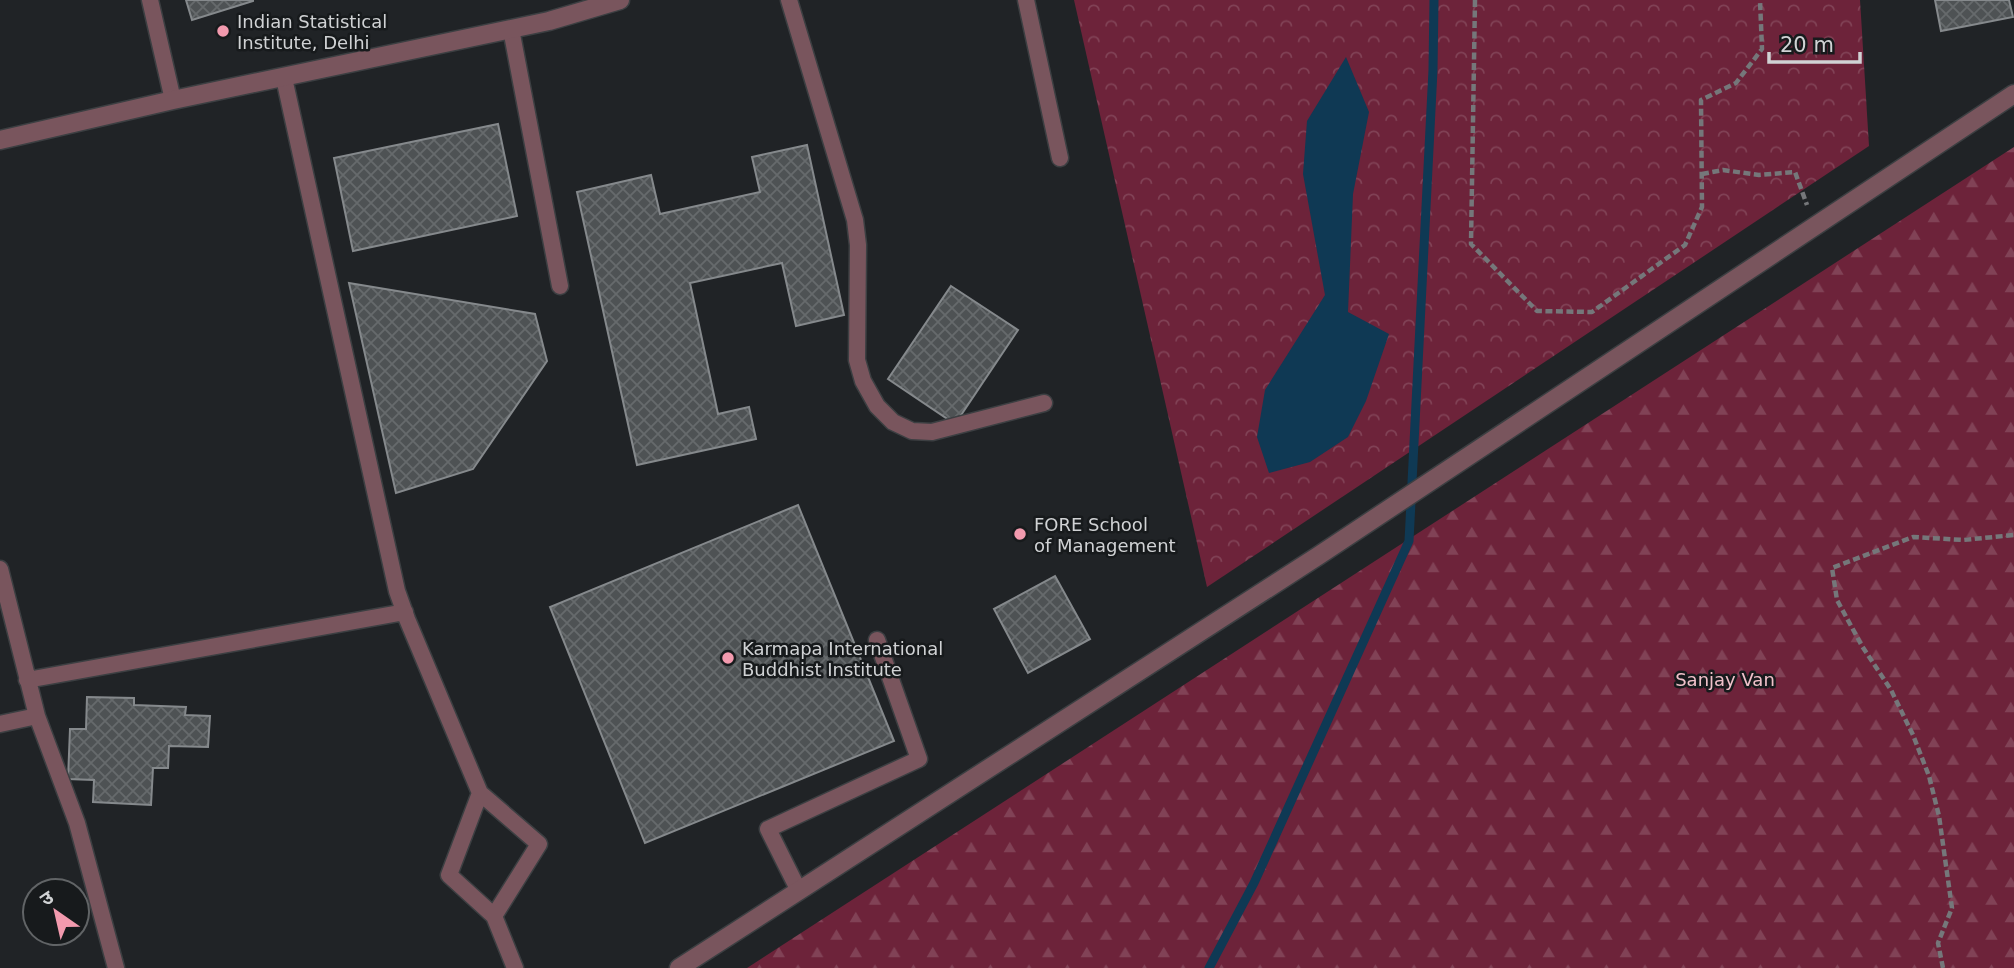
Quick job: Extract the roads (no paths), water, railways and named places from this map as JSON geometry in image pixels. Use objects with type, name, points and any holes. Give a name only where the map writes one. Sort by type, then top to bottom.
[{"type":"street","points":[[0,140],[173,100],[548,21],[620,0]]},
{"type":"street","points":[[679,968],[1318,556],[2014,93]]},
{"type":"lane","points":[[150,0],[173,100]]},
{"type":"lane","points":[[789,0],[855,220],[858,245],[857,360],[863,381],[877,406],[893,422],[912,432],[932,432],[1044,403]]},
{"type":"lane","points":[[1026,0],[1060,158]]},
{"type":"lane","points":[[511,29],[560,286]]},
{"type":"lane","points":[[284,78],[397,591],[480,793],[539,844],[494,916]]},
{"type":"lane","points":[[0,570],[37,716],[77,823],[110,967]]},
{"type":"lane","points":[[27,680],[405,612]]},
{"type":"lane","points":[[799,891],[768,829],[919,759],[877,640]]},
{"type":"lane","points":[[0,723],[37,716]]},
{"type":"lane","points":[[480,793],[449,875],[494,916],[515,968]]},
{"type":"water","points":[[1346,57],[1369,112],[1353,194],[1348,312],[1389,334],[1366,401],[1348,437],[1310,462],[1269,473],[1257,437],[1265,390],[1325,295],[1303,174],[1307,121]]},
{"type":"waterway","points":[[1209,968],[1254,883],[1409,541],[1433,70],[1434,0]]},
{"type":"place","name":"Indian Statistical Institute, Delhi","points":[[223,31]]},
{"type":"place","name":"FORE School of Management","points":[[1020,534]]},
{"type":"place","name":"Karmapa International Buddhist Institute","points":[[728,658]]},
{"type":"park label","name":"Sanjay Van","points":[[1725,679]]}]
